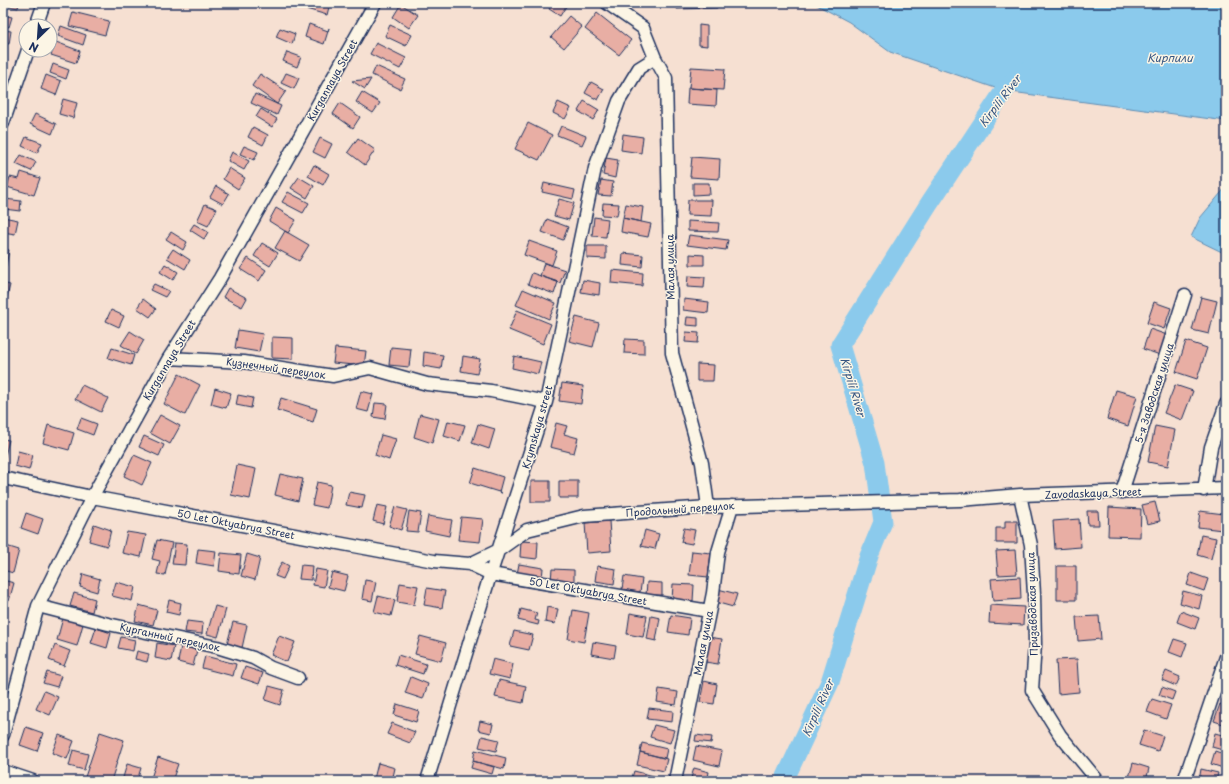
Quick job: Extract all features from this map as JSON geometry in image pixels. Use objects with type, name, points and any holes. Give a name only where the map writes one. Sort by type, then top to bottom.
[{"type":"street","points":[[39,18],[44,3]]},
{"type":"street","name":"Kurgannaya Street","points":[[3,735],[38,606],[92,497],[169,358],[220,278],[375,3]]},
{"type":"street","name":"Малая улица","points":[[607,3],[643,28],[655,58],[666,78],[672,353],[702,463],[708,506]]},
{"type":"street","points":[[3,123],[25,58]]},
{"type":"street","name":"Krymskaya street","points":[[427,781],[546,402],[595,168],[619,101],[639,68],[655,58]]},
{"type":"street","name":"5-я Заводская улица","points":[[1122,492],[1185,295]]},
{"type":"street","name":"Кузнечный переулок","points":[[169,358],[244,362],[333,376],[370,368],[427,384],[491,391],[546,402]]},
{"type":"street","points":[[1204,490],[1211,447],[1226,404]]},
{"type":"street","name":"50 Let Oktyabrya Street","points":[[3,478],[92,497],[434,561],[470,564],[491,574],[709,611]]},
{"type":"street","name":"Zavodaskaya Street","points":[[960,500],[1020,495],[1204,490],[1226,488]]},
{"type":"street","name":"Призаводская улица","points":[[1020,495],[1031,545],[1035,644],[1032,690],[1060,736],[1098,781]]},
{"type":"street","name":"Продольный переулок","points":[[499,550],[528,530],[584,516],[708,506],[960,500]]},
{"type":"street","name":"Малая улица","points":[[675,781],[709,611],[718,552],[732,506]]},
{"type":"street","points":[[470,564],[499,550]]},
{"type":"street","name":"Курганный переулок","points":[[38,606],[108,624],[217,647],[253,658],[271,668],[298,678]]},
{"type":"street","points":[[1184,781],[1226,657]]},
{"type":"street","points":[[3,772],[33,781]]},
{"type":"water","name":"Кирпили","points":[[813,3],[1226,3],[1226,121],[1004,91],[890,52],[849,22]]},
{"type":"water","points":[[1226,187],[1226,254],[1191,237],[1200,218]]},
{"type":"building","points":[[3,3],[19,3],[18,8],[3,5]]},
{"type":"building","points":[[307,3],[330,3],[327,15],[306,9]]},
{"type":"building","points":[[552,3],[568,3],[560,16],[549,9]]},
{"type":"building","points":[[677,3],[717,3],[717,8],[677,9]]},
{"type":"building","points":[[401,4],[418,15],[409,28],[393,17]]},
{"type":"building","points":[[73,12],[109,21],[105,35],[69,26]]},
{"type":"building","points":[[597,13],[631,40],[619,55],[585,29]]},
{"type":"building","points":[[3,15],[12,17],[9,27],[3,25]]},
{"type":"building","points":[[569,16],[582,27],[564,48],[551,37]]},
{"type":"building","points":[[309,24],[328,31],[329,28],[324,44],[305,37]]},
{"type":"building","points":[[390,25],[412,35],[406,46],[385,36]]},
{"type":"building","points":[[699,25],[707,26],[707,46],[699,45]]},
{"type":"building","points":[[61,26],[86,35],[83,45],[58,36]]},
{"type":"building","points":[[280,28],[295,34],[292,44],[276,37]]},
{"type":"building","points":[[3,30],[11,31],[9,44],[3,43]]},
{"type":"building","points":[[58,43],[80,51],[76,63],[58,57]]},
{"type":"building","points":[[376,43],[406,58],[400,69],[370,54]]},
{"type":"building","points":[[287,52],[301,57],[297,67],[283,61]]},
{"type":"building","points":[[53,64],[69,70],[66,79],[50,73]]},
{"type":"building","points":[[376,66],[405,79],[400,89],[372,75]]},
{"type":"building","points":[[691,67],[725,69],[723,90],[689,88]]},
{"type":"building","points":[[286,73],[299,78],[294,89],[281,83]]},
{"type":"building","points":[[260,74],[286,91],[277,104],[252,86]]},
{"type":"building","points":[[46,75],[61,81],[56,95],[41,89]]},
{"type":"building","points":[[371,79],[365,89],[352,81]]},
{"type":"building","points":[[591,82],[604,89],[598,100],[585,93]]},
{"type":"building","points":[[688,88],[717,90],[716,106],[687,104]]},
{"type":"building","points":[[362,92],[380,103],[373,113],[356,102]]},
{"type":"building","points":[[255,94],[281,106],[277,115],[251,103]]},
{"type":"building","points":[[63,99],[77,103],[73,118],[59,114]]},
{"type":"building","points":[[584,101],[599,110],[593,120],[578,111]]},
{"type":"building","points":[[558,102],[571,108],[565,119],[553,113]]},
{"type":"building","points":[[340,103],[360,117],[353,128],[333,114]]},
{"type":"building","points":[[261,109],[277,119],[272,127],[256,117]]},
{"type":"building","points":[[35,114],[56,124],[52,134],[30,124]]},
{"type":"building","points":[[528,123],[552,135],[539,160],[515,149]]},
{"type":"building","points":[[561,126],[586,136],[582,145],[557,135]]},
{"type":"building","points":[[253,127],[268,135],[263,145],[248,137]]},
{"type":"building","points":[[623,134],[643,137],[641,153],[621,150]]},
{"type":"building","points":[[26,137],[42,143],[37,153],[22,146]]},
{"type":"building","points":[[320,138],[332,144],[325,158],[313,152]]},
{"type":"building","points":[[358,138],[375,150],[365,165],[348,152]]},
{"type":"building","points":[[244,146],[258,152],[254,160],[240,154]]},
{"type":"building","points":[[232,152],[249,161],[244,170],[228,161]]},
{"type":"building","points":[[21,155],[36,162],[31,171],[16,164]]},
{"type":"building","points":[[692,157],[720,159],[719,179],[690,177]]},
{"type":"building","points":[[606,158],[618,160],[615,178],[603,175]]},
{"type":"building","points":[[314,165],[329,174],[323,185],[308,176]]},
{"type":"building","points":[[229,168],[245,178],[238,189],[223,179]]},
{"type":"building","points":[[21,172],[40,178],[34,195],[7,187],[10,177],[19,179]]},
{"type":"building","points":[[299,177],[314,186],[307,198],[291,188]]},
{"type":"building","points":[[601,180],[613,182],[611,196],[598,195]]},
{"type":"building","points":[[544,183],[575,190],[573,199],[542,192]]},
{"type":"building","points":[[693,183],[709,183],[710,194],[693,195]]},
{"type":"building","points":[[216,186],[229,194],[223,204],[210,197]]},
{"type":"building","points":[[288,192],[309,203],[303,213],[282,202]]},
{"type":"building","points":[[5,199],[21,201],[20,211],[4,209]]},
{"type":"building","points":[[559,199],[574,203],[569,220],[554,216]]},
{"type":"building","points":[[688,200],[712,200],[711,216],[687,215]]},
{"type":"building","points":[[603,203],[619,204],[617,216],[602,215]]},
{"type":"building","points":[[205,204],[217,209],[208,226],[197,221]]},
{"type":"building","points":[[626,204],[643,207],[641,222],[623,218]]},
{"type":"building","points":[[276,208],[296,220],[288,233],[269,221]]},
{"type":"building","points":[[3,217],[18,220],[15,234],[3,232]]},
{"type":"building","points":[[594,217],[608,219],[606,237],[592,236]]},
{"type":"building","points":[[623,218],[651,224],[648,237],[621,232]]},
{"type":"building","points":[[547,219],[568,227],[563,240],[542,232]]},
{"type":"building","points":[[688,221],[719,223],[718,232],[688,231]]},
{"type":"building","points":[[194,224],[208,232],[204,239],[190,230]]},
{"type":"building","points":[[285,231],[309,245],[299,261],[275,248]]},
{"type":"building","points":[[171,232],[187,242],[183,250],[166,239]]},
{"type":"building","points":[[689,235],[728,240],[726,250],[687,245]]},
{"type":"building","points":[[529,241],[557,251],[552,265],[524,255]]},
{"type":"building","points":[[262,243],[278,253],[270,266],[254,256]]},
{"type":"building","points":[[587,246],[606,246],[606,259],[587,258]]},
{"type":"building","points":[[3,248],[9,250],[6,266],[3,265]]},
{"type":"building","points":[[173,249],[190,260],[185,269],[167,258]]},
{"type":"building","points":[[623,253],[643,255],[642,267],[622,265]]},
{"type":"building","points":[[690,254],[704,255],[704,265],[690,265]]},
{"type":"building","points":[[248,258],[266,270],[259,281],[240,269]]},
{"type":"building","points":[[544,263],[565,270],[560,283],[540,276]]},
{"type":"building","points":[[165,264],[178,272],[173,280],[160,272]]},
{"type":"building","points":[[612,270],[643,273],[642,286],[611,283]]},
{"type":"building","points":[[532,273],[558,282],[554,294],[528,284]]},
{"type":"building","points":[[688,276],[705,277],[704,288],[687,287]]},
{"type":"building","points":[[583,280],[600,283],[599,295],[581,292]]},
{"type":"building","points":[[3,283],[10,285],[7,297],[3,296]]},
{"type":"building","points":[[154,284],[169,291],[165,297],[150,290]]},
{"type":"building","points":[[228,288],[247,298],[242,307],[223,297]]},
{"type":"building","points":[[523,289],[556,303],[549,319],[516,305]]},
{"type":"building","points":[[1201,297],[1217,301],[1209,334],[1192,330]]},
{"type":"building","points":[[143,299],[156,309],[150,317],[137,308]]},
{"type":"building","points":[[684,299],[709,302],[708,313],[683,310]]},
{"type":"building","points":[[1154,302],[1171,308],[1164,329],[1147,323]]},
{"type":"building","points":[[111,310],[124,316],[119,327],[106,321]]},
{"type":"building","points":[[517,310],[551,324],[543,344],[509,330]]},
{"type":"building","points":[[576,317],[599,323],[593,347],[569,341]]},
{"type":"building","points":[[687,317],[698,318],[698,326],[686,325]]},
{"type":"building","points":[[1150,329],[1167,335],[1160,355],[1143,349]]},
{"type":"building","points":[[238,330],[263,334],[259,352],[235,348]]},
{"type":"building","points":[[130,331],[144,340],[136,354],[121,345]]},
{"type":"building","points":[[686,332],[699,333],[698,343],[685,342]]},
{"type":"building","points":[[272,337],[293,338],[293,359],[272,358]]},
{"type":"building","points":[[625,339],[644,340],[644,354],[624,353]]},
{"type":"building","points":[[1186,341],[1207,348],[1197,379],[1176,372]]},
{"type":"building","points":[[391,347],[411,349],[409,367],[389,365]]},
{"type":"building","points":[[112,348],[134,355],[131,365],[108,358]]},
{"type":"building","points":[[335,348],[366,351],[364,366],[333,363]]},
{"type":"building","points":[[424,352],[443,355],[441,369],[423,366]]},
{"type":"building","points":[[463,356],[480,359],[477,374],[461,371]]},
{"type":"building","points":[[514,356],[541,362],[538,374],[512,368]]},
{"type":"building","points":[[697,364],[714,365],[713,381],[697,381]]},
{"type":"building","points":[[179,374],[200,385],[185,415],[164,404]]},
{"type":"building","points":[[562,383],[583,386],[581,404],[559,401]]},
{"type":"building","points":[[82,385],[108,398],[101,412],[75,399]]},
{"type":"building","points":[[1175,385],[1193,391],[1182,420],[1164,413]]},
{"type":"building","points":[[215,388],[231,393],[226,408],[211,404]]},
{"type":"building","points":[[1116,390],[1137,396],[1128,426],[1107,419]]},
{"type":"building","points":[[361,391],[373,394],[368,412],[356,409]]},
{"type":"building","points":[[238,395],[253,398],[251,408],[236,405]]},
{"type":"building","points":[[281,398],[317,409],[313,422],[277,410]]},
{"type":"building","points":[[375,403],[387,404],[385,419],[373,417]]},
{"type":"building","points":[[420,414],[439,419],[432,443],[414,437]]},
{"type":"building","points":[[160,415],[180,426],[170,444],[150,433]]},
{"type":"building","points":[[81,418],[97,424],[93,435],[77,429]]},
{"type":"building","points":[[448,421],[465,425],[460,441],[444,436]]},
{"type":"building","points":[[556,423],[567,426],[564,434],[578,438],[574,453],[550,447]]},
{"type":"building","points":[[478,424],[495,429],[489,449],[472,443]]},
{"type":"building","points":[[48,425],[74,433],[69,450],[43,443]]},
{"type":"building","points":[[1155,426],[1175,430],[1168,466],[1148,462]]},
{"type":"building","points":[[381,435],[396,439],[389,460],[375,455]]},
{"type":"building","points":[[144,436],[164,445],[159,456],[139,447]]},
{"type":"building","points":[[3,439],[9,440],[3,464]]},
{"type":"building","points":[[18,451],[33,455],[29,470],[15,466]]},
{"type":"building","points":[[134,455],[152,463],[142,485],[124,476]]},
{"type":"building","points":[[237,465],[256,469],[250,499],[231,495]]},
{"type":"building","points":[[475,468],[503,477],[499,492],[502,493],[470,483]]},
{"type":"building","points":[[280,474],[303,479],[298,501],[275,495]]},
{"type":"building","points":[[531,481],[550,481],[550,502],[531,502]]},
{"type":"building","points":[[559,481],[578,481],[578,498],[559,498]]},
{"type":"building","points":[[317,482],[331,485],[327,508],[312,505]]},
{"type":"building","points":[[349,492],[365,495],[362,508],[346,505]]},
{"type":"building","points":[[1155,502],[1160,521],[1147,524],[1142,505]]},
{"type":"building","points":[[377,505],[387,507],[383,524],[373,521]]},
{"type":"building","points":[[395,507],[407,510],[401,530],[389,526]]},
{"type":"building","points":[[1109,507],[1141,509],[1140,537],[1108,536]]},
{"type":"building","points":[[409,511],[421,513],[418,532],[406,531]]},
{"type":"building","points":[[1087,511],[1098,511],[1099,525],[1088,525]]},
{"type":"building","points":[[1200,511],[1224,514],[1222,530],[1198,527]]},
{"type":"building","points":[[26,513],[43,519],[38,534],[21,528]]},
{"type":"building","points":[[428,516],[452,520],[449,536],[425,531]]},
{"type":"building","points":[[461,517],[483,519],[480,542],[458,540]]},
{"type":"building","points":[[1079,519],[1081,547],[1055,549],[1053,521]]},
{"type":"building","points":[[609,521],[611,551],[587,553],[585,523]]},
{"type":"building","points":[[1005,521],[1017,521],[1017,543],[996,543],[996,528],[1005,528]]},
{"type":"building","points":[[94,524],[111,530],[107,546],[89,541]]},
{"type":"building","points":[[684,528],[695,530],[692,544],[681,542]]},
{"type":"building","points":[[645,530],[659,534],[655,549],[641,546]]},
{"type":"building","points":[[127,532],[146,535],[141,557],[122,553]]},
{"type":"building","points":[[1201,535],[1216,538],[1211,559],[1197,555]]},
{"type":"building","points":[[157,540],[172,543],[165,575],[157,574],[160,561],[152,559]]},
{"type":"building","points":[[521,541],[538,542],[537,559],[520,557]]},
{"type":"building","points":[[175,543],[187,544],[185,565],[172,564]]},
{"type":"building","points":[[3,545],[19,550],[13,573],[3,570]]},
{"type":"building","points":[[198,549],[216,551],[214,566],[196,563]]},
{"type":"building","points":[[1015,550],[1017,574],[998,575],[996,551]]},
{"type":"building","points":[[692,551],[711,553],[708,577],[689,575]]},
{"type":"building","points":[[221,553],[241,555],[239,574],[219,571]]},
{"type":"building","points":[[247,554],[260,558],[255,580],[241,576]]},
{"type":"building","points":[[282,562],[289,566],[283,579],[275,576]]},
{"type":"building","points":[[519,564],[543,568],[542,579],[517,574]]},
{"type":"building","points":[[301,565],[312,566],[311,580],[299,579]]},
{"type":"building","points":[[597,566],[616,569],[614,584],[595,581]]},
{"type":"building","points":[[1057,566],[1076,566],[1076,600],[1057,600]]},
{"type":"building","points":[[316,569],[327,571],[324,587],[313,585]]},
{"type":"building","points":[[552,569],[574,570],[574,581],[551,580]]},
{"type":"building","points":[[332,572],[348,576],[344,591],[328,587]]},
{"type":"building","points":[[1191,573],[1208,579],[1204,591],[1187,585]]},
{"type":"building","points":[[83,574],[100,579],[97,592],[80,587]]},
{"type":"building","points":[[624,576],[642,579],[640,592],[622,589]]},
{"type":"building","points":[[1020,577],[1021,599],[993,601],[991,579]]},
{"type":"building","points":[[3,580],[14,583],[9,601],[3,599]]},
{"type":"building","points":[[365,580],[376,582],[372,601],[362,599]]},
{"type":"building","points":[[116,582],[135,587],[132,601],[112,596]]},
{"type":"building","points":[[647,582],[662,583],[662,595],[646,595]]},
{"type":"building","points":[[400,583],[418,586],[414,605],[397,602]]},
{"type":"building","points":[[673,584],[694,585],[693,601],[672,600]]},
{"type":"building","points":[[427,588],[445,591],[442,608],[424,605]]},
{"type":"building","points":[[718,589],[737,594],[733,607],[715,602]]},
{"type":"building","points":[[1183,591],[1202,596],[1199,609],[1180,603]]},
{"type":"building","points":[[74,593],[95,599],[92,612],[70,606]]},
{"type":"building","points":[[378,596],[395,600],[391,616],[374,612]]},
{"type":"building","points":[[169,600],[181,603],[179,615],[166,612]]},
{"type":"building","points":[[139,605],[157,610],[153,625],[135,621]]},
{"type":"building","points":[[990,605],[1024,607],[1023,625],[989,623]]},
{"type":"building","points":[[215,606],[226,609],[218,637],[207,634]]},
{"type":"building","points":[[547,607],[558,609],[555,624],[545,622]]},
{"type":"building","points":[[521,609],[537,613],[535,620],[539,621],[538,625],[518,620]]},
{"type":"building","points":[[573,610],[589,613],[584,642],[568,639]]},
{"type":"building","points":[[1181,611],[1199,618],[1195,629],[1177,622]]},
{"type":"building","points":[[630,613],[647,616],[643,637],[627,634]]},
{"type":"building","points":[[671,615],[690,618],[688,635],[668,632]]},
{"type":"building","points":[[651,616],[660,618],[656,641],[647,639]]},
{"type":"building","points":[[1099,616],[1101,639],[1078,641],[1076,617]]},
{"type":"building","points":[[63,618],[83,624],[77,646],[57,640]]},
{"type":"building","points":[[187,621],[203,623],[202,634],[185,632]]},
{"type":"building","points":[[233,622],[247,625],[242,648],[227,644]]},
{"type":"building","points":[[96,628],[111,633],[107,648],[91,643]]},
{"type":"building","points":[[514,631],[533,635],[529,650],[510,646]]},
{"type":"building","points":[[279,636],[295,642],[287,662],[271,655]]},
{"type":"building","points":[[420,636],[446,643],[441,661],[415,654]]},
{"type":"building","points":[[121,637],[135,640],[133,651],[118,648]]},
{"type":"building","points":[[708,637],[722,639],[718,664],[705,662]]},
{"type":"building","points":[[1174,639],[1187,643],[1182,657],[1169,652]]},
{"type":"building","points":[[593,642],[616,646],[614,658],[591,654]]},
{"type":"building","points":[[157,643],[174,646],[171,661],[155,658]]},
{"type":"building","points":[[55,645],[70,651],[64,666],[49,660]]},
{"type":"building","points":[[181,646],[197,650],[193,666],[178,662]]},
{"type":"building","points":[[137,651],[149,654],[147,662],[135,659]]},
{"type":"building","points":[[398,655],[426,664],[423,674],[395,665]]},
{"type":"building","points":[[205,656],[236,664],[233,676],[202,668]]},
{"type":"building","points":[[493,659],[513,664],[510,679],[489,674]]},
{"type":"building","points":[[1077,659],[1079,692],[1058,694],[1056,660]]},
{"type":"building","points":[[245,667],[263,673],[259,684],[241,678]]},
{"type":"building","points":[[1166,671],[1180,677],[1176,686],[1162,680]]},
{"type":"building","points":[[47,672],[61,676],[57,687],[43,683]]},
{"type":"building","points":[[411,677],[428,684],[423,699],[405,693]]},
{"type":"building","points":[[499,680],[526,686],[523,703],[495,697]]},
{"type":"building","points":[[704,681],[717,684],[714,704],[700,702]]},
{"type":"building","points":[[269,686],[284,690],[280,705],[265,700]]},
{"type":"building","points":[[1162,687],[1175,692],[1172,700],[1159,695]]},
{"type":"building","points":[[659,689],[678,692],[676,705],[657,702]]},
{"type":"building","points":[[44,691],[58,697],[50,715],[36,709]]},
{"type":"building","points":[[1152,699],[1171,705],[1166,719],[1147,712]]},
{"type":"building","points":[[397,704],[419,711],[416,722],[394,715]]},
{"type":"building","points":[[1220,704],[1226,706],[1226,725],[1214,721]]},
{"type":"building","points":[[649,708],[673,711],[672,722],[647,719]]},
{"type":"building","points":[[480,721],[493,724],[491,733],[478,730]]},
{"type":"building","points":[[392,723],[415,732],[410,743],[387,734]]},
{"type":"building","points":[[654,725],[674,730],[670,743],[650,737]]},
{"type":"building","points":[[26,727],[43,733],[37,751],[20,745]]},
{"type":"building","points":[[1144,730],[1163,736],[1158,751],[1139,745]]},
{"type":"building","points":[[100,732],[124,740],[111,781],[99,781],[85,777]]},
{"type":"building","points":[[1215,733],[1226,736],[1226,751],[1212,747]]},
{"type":"building","points":[[59,735],[74,741],[67,759],[52,753]]},
{"type":"building","points":[[696,735],[712,737],[711,743],[695,741]]},
{"type":"building","points":[[482,736],[499,740],[496,751],[479,747]]},
{"type":"building","points":[[642,743],[667,749],[665,758],[640,752]]},
{"type":"building","points":[[696,746],[722,751],[719,766],[693,760]]},
{"type":"building","points":[[73,750],[88,754],[84,770],[69,766]]},
{"type":"building","points":[[475,750],[506,758],[504,769],[473,761]]},
{"type":"building","points":[[1215,751],[1226,755],[1226,769],[1211,764]]},
{"type":"building","points":[[640,752],[667,759],[664,771],[637,765]]},
{"type":"building","points":[[158,757],[178,764],[172,781],[150,781]]},
{"type":"building","points":[[473,761],[494,767],[492,774],[471,768]]},
{"type":"building","points":[[378,763],[395,768],[392,781],[374,779]]},
{"type":"building","points":[[1133,763],[1149,768],[1146,781],[1128,781]]},
{"type":"building","points":[[127,764],[141,768],[137,781],[122,781]]},
{"type":"building","points":[[694,768],[709,772],[707,781],[691,778]]},
{"type":"building","points":[[1201,769],[1218,773],[1216,781],[1199,781]]},
{"type":"building","points":[[634,771],[654,776],[653,781],[631,781]]},
{"type":"waterway","name":"Kirpili River","points":[[784,781],[830,682],[869,556],[883,522],[875,463],[840,345],[929,204],[1004,91],[1021,72]]}]
